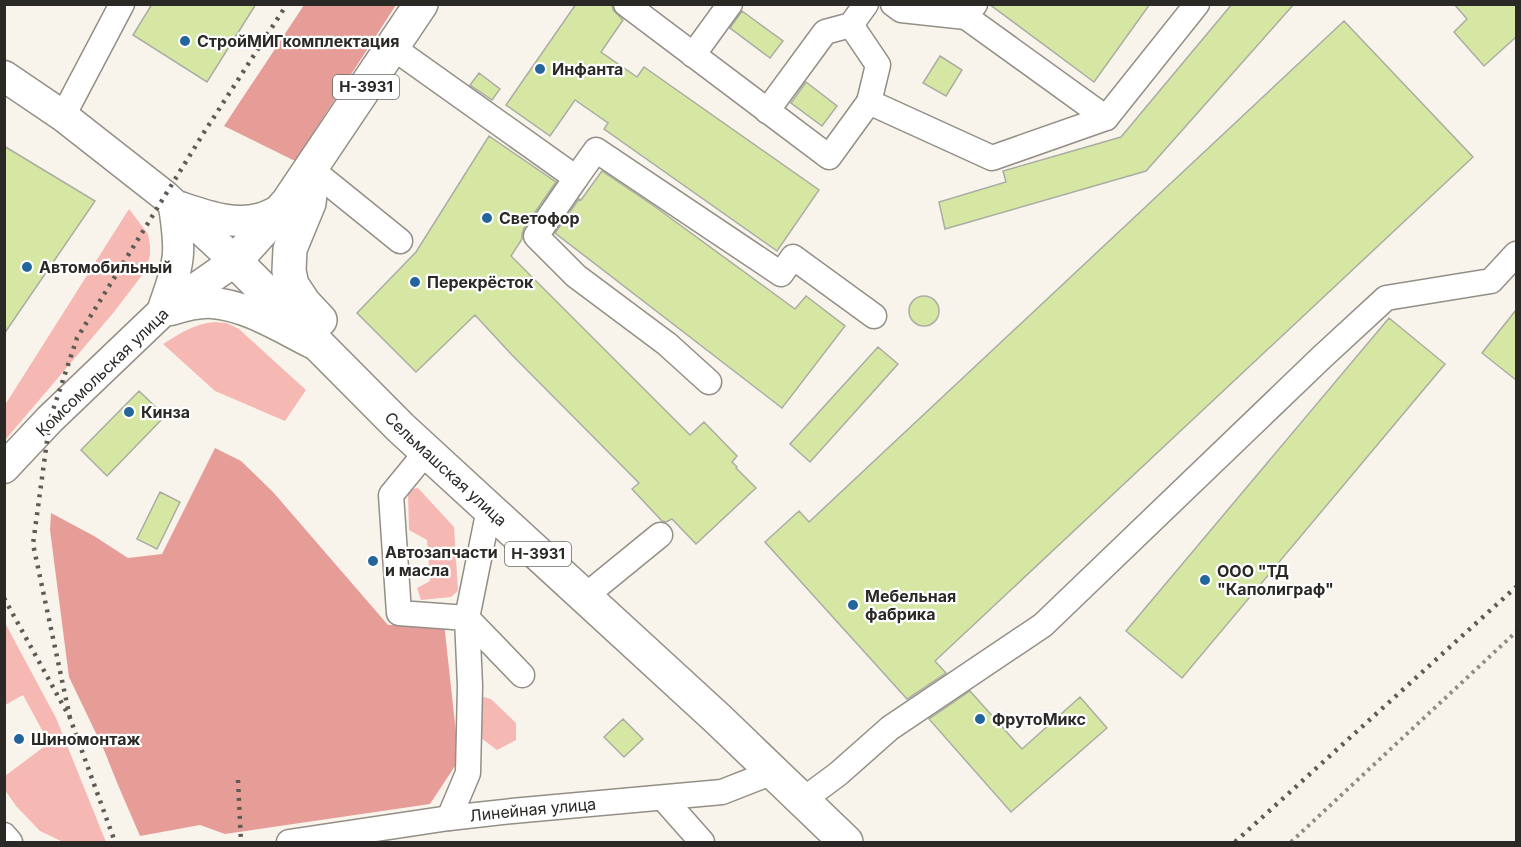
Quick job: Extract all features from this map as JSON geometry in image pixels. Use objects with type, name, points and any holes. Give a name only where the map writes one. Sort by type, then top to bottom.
[{"type":"highway","name":"Н-3931","points":[[235,261],[283,209],[421,4]]},
{"type":"highway","points":[[310,171],[309,203],[290,249],[289,271],[292,285],[304,303],[348,350],[357,368],[357,383]]},
{"type":"highway","name":"Сельмашская улица","points":[[235,261],[401,428],[718,719],[846,843]]},
{"type":"main road","name":"Сельмашская улица","points":[[4,76],[63,116],[165,196],[235,261]]},
{"type":"main road","points":[[162,312],[176,270],[178,254],[178,232],[174,206],[226,220],[264,218],[283,209]]},
{"type":"main road","name":"Комсомольская улица","points":[[4,468],[50,418],[162,312],[235,261]]},
{"type":"main road","points":[[162,312],[190,304],[211,303],[238,308],[323,349]]},
{"type":"street","points":[[63,116],[122,4]]},
{"type":"street","points":[[626,4],[829,157],[869,102],[878,65],[851,25]]},
{"type":"street","points":[[693,55],[730,4]]},
{"type":"street","points":[[767,111],[825,32],[851,25],[866,4]]},
{"type":"street","points":[[893,4],[901,10],[970,11],[1106,118]]},
{"type":"street","points":[[869,102],[992,158],[1106,118],[1197,4]]},
{"type":"street","points":[[392,47],[576,178]]},
{"type":"street","points":[[709,382],[667,344],[576,276],[536,236],[596,150],[781,274],[793,257],[874,316]]},
{"type":"street","points":[[310,171],[400,241]]},
{"type":"street","points":[[802,800],[838,774],[890,728],[1043,625],[1386,297],[1491,281],[1516,254]]},
{"type":"street","points":[[427,451],[391,495],[399,613],[467,618],[522,675]]},
{"type":"street","points":[[449,818],[468,774],[470,686],[467,618],[489,509]]},
{"type":"street","points":[[584,597],[660,535]]},
{"type":"street","name":"Линейная улица","points":[[289,843],[355,838],[449,818],[722,792],[773,772]]},
{"type":"street","points":[[663,798],[702,843]]},
{"type":"street","points":[[4,835],[10,843]]},
{"type":"path","points":[[1291,843],[1516,632]]},
{"type":"shaded area","points":[[304,5],[396,5],[295,161],[224,126]]},
{"type":"shaded area","points":[[129,209],[148,234],[150,255],[146,270],[114,312],[6,439],[5,405]]},
{"type":"shaded area","points":[[215,322],[227,323],[239,329],[306,390],[285,421],[215,391],[163,344],[194,327]]},
{"type":"shaded area","points":[[215,448],[241,461],[273,492],[388,625],[444,623],[459,760],[430,804],[225,834],[200,825],[140,836],[104,750],[69,677],[50,530],[51,513],[94,536],[128,558],[162,554]]},
{"type":"shaded area","points":[[418,488],[454,527],[458,591],[451,597],[421,600],[417,588],[430,581],[427,540],[409,530],[408,494],[412,489]]},
{"type":"shaded area","points":[[4,621],[56,718],[106,842],[63,842],[40,831],[16,806],[5,790],[5,776],[49,743],[23,695],[5,705]]},
{"type":"shaded area","points":[[476,695],[491,699],[516,723],[516,740],[497,750],[477,735]]},
{"type":"building","points":[[152,4],[256,4],[207,82],[133,35]]},
{"type":"building","points":[[576,4],[612,4],[613,10],[623,20],[601,52],[637,77],[644,67],[819,190],[777,251],[604,129],[608,123],[575,100],[550,136],[506,105]]},
{"type":"building","points":[[989,4],[1150,4],[1094,82]]},
{"type":"building","points":[[1232,4],[1294,4],[1146,171],[945,229],[939,202],[1006,182],[1003,171],[1121,137]]},
{"type":"building","points":[[1454,4],[1516,4],[1516,37],[1484,66],[1454,32],[1467,19]]},
{"type":"building","points":[[742,11],[783,41],[770,58],[730,28]]},
{"type":"building","points":[[1344,21],[1473,157],[935,661],[946,673],[907,699],[765,542],[799,511],[809,522]]},
{"type":"building","points":[[940,56],[962,70],[946,96],[923,83]]},
{"type":"building","points":[[479,73],[500,89],[492,100],[470,85]]},
{"type":"building","points":[[806,82],[837,106],[822,126],[791,103]]},
{"type":"building","points":[[489,136],[556,182],[524,228],[522,239],[511,256],[690,435],[704,422],[737,456],[732,462],[756,488],[696,544],[672,519],[662,521],[632,489],[639,483],[475,315],[416,372],[357,313],[416,252]]},
{"type":"building","name":"Автомобильный","points":[[4,146],[95,201],[4,334]]},
{"type":"building","points":[[602,171],[795,309],[806,296],[845,326],[782,408],[555,233]]},
{"type":"building","points":[[924,296],[935,300],[939,311],[935,322],[924,326],[913,322],[909,311],[913,300]]},
{"type":"building","points":[[1516,310],[1516,380],[1482,353]]},
{"type":"building","points":[[1389,318],[1445,364],[1182,678],[1126,631]]},
{"type":"building","points":[[878,347],[898,364],[810,462],[790,444]]},
{"type":"building","points":[[139,391],[165,416],[107,476],[81,450]]},
{"type":"building","points":[[160,492],[180,502],[157,549],[137,539]]},
{"type":"building","points":[[970,691],[1022,749],[1080,697],[1107,728],[1011,812],[929,719]]},
{"type":"building","points":[[623,719],[643,739],[624,757],[604,737]]},
{"type":"railway","points":[[70,718],[33,544],[50,419],[77,338],[203,134],[287,4]]},
{"type":"railway","points":[[1235,842],[1516,587]]},
{"type":"railway","points":[[4,598],[70,718],[115,842]]},
{"type":"railway","points":[[238,780],[241,842]]},
{"type":"place","name":"СтройМИГкомплектация","points":[[185,41]]},
{"type":"place","name":"Инфанта","points":[[540,69]]},
{"type":"place","name":"Светофор","points":[[487,218]]},
{"type":"place","name":"Автомобильный","points":[[27,267]]},
{"type":"place","name":"Перекрёсток","points":[[415,282]]},
{"type":"place","name":"Кинза","points":[[129,412]]},
{"type":"place","name":"Автозапчасти и масла","points":[[373,561]]},
{"type":"place","name":"ООО \"ТД \"Каполиграф\"","points":[[1205,580]]},
{"type":"place","name":"Мебельная фабрика","points":[[853,605]]},
{"type":"place","name":"ФрутоМикс","points":[[980,719]]},
{"type":"place","name":"Шиномонтаж","points":[[19,739]]}]
